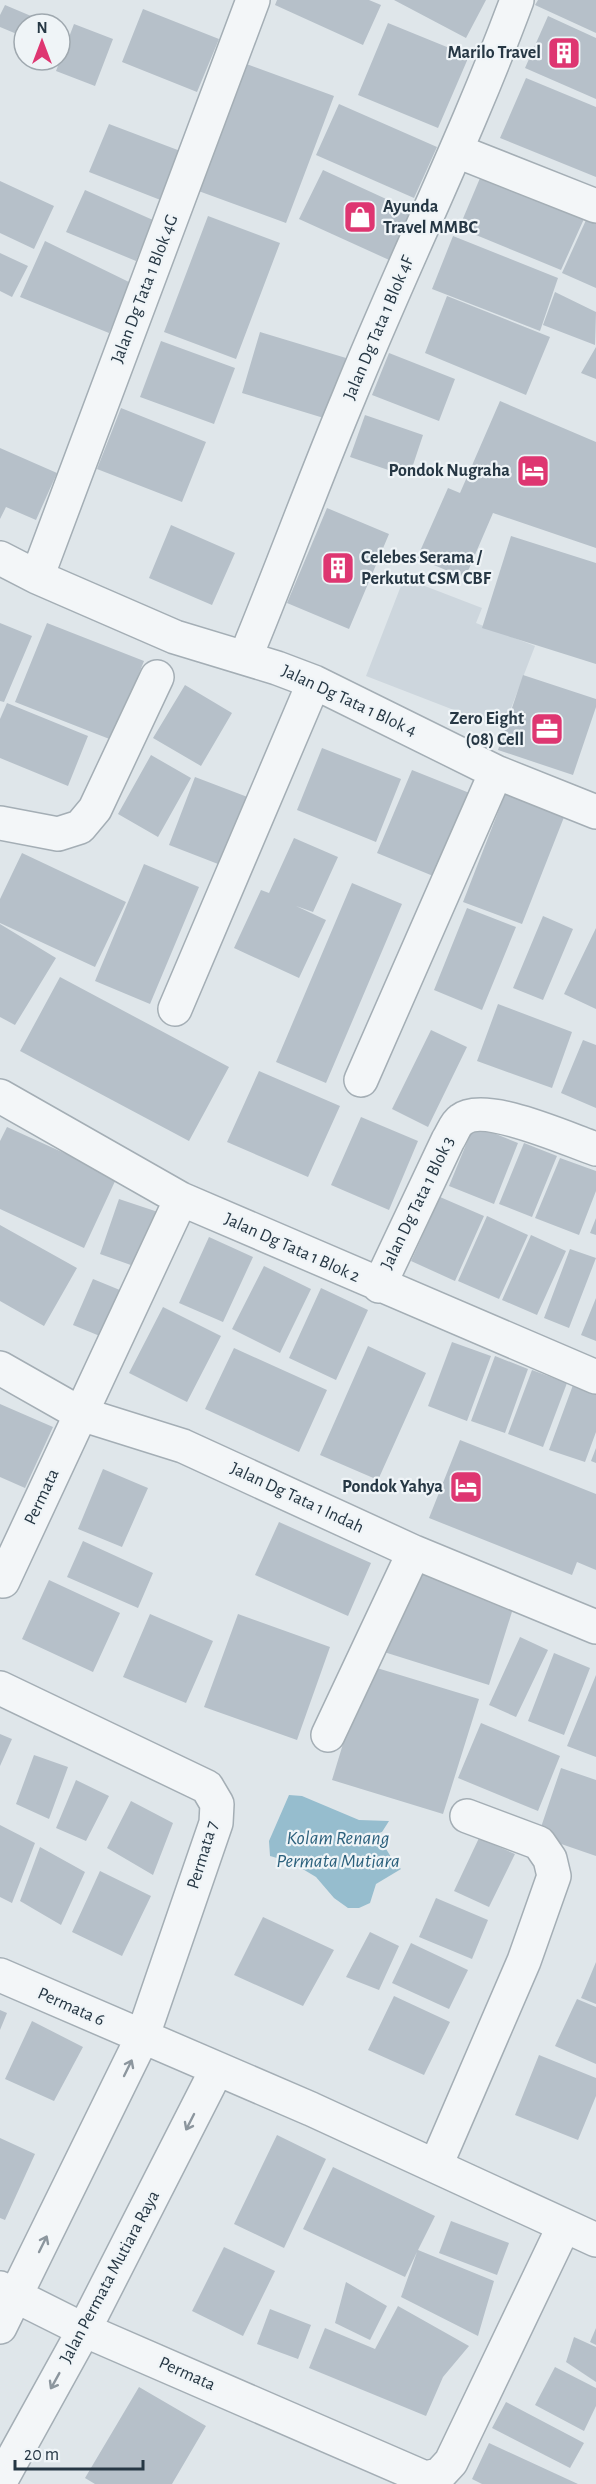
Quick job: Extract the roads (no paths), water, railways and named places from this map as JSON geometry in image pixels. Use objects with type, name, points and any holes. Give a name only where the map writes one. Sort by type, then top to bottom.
[{"type":"street","name":"Jalan Dg Tata 1 Blok 4G","points":[[37,577],[254,0]]},
{"type":"street","name":"Jalan Dg Tata 1 Blok 4F","points":[[245,658],[294,539],[348,397],[458,151],[517,0]]},
{"type":"street","points":[[458,151],[596,206]]},
{"type":"street","name":"Jalan Dg Tata 1 Blok 4","points":[[0,558],[37,577],[175,637],[314,682],[496,772],[596,812]]},
{"type":"street","points":[[0,823],[58,834],[80,827],[95,809],[157,677]]},
{"type":"street","points":[[175,1009],[314,682]]},
{"type":"street","points":[[361,1080],[496,772]]},
{"type":"street","name":"Jalan Dg Tata 1 Blok 2","points":[[0,1096],[181,1199],[379,1286],[596,1377]]},
{"type":"street","name":"Jalan Dg Tata 1 Blok 3","points":[[379,1286],[448,1140],[461,1119],[478,1114],[497,1116],[596,1149]]},
{"type":"street","name":"Permata","points":[[3,1581],[181,1199]]},
{"type":"street","name":"Jalan Dg Tata 1 Indah","points":[[0,1368],[81,1413],[183,1446],[414,1552],[596,1627]]},
{"type":"street","points":[[328,1735],[414,1552]]},
{"type":"street","name":"Permata 7","points":[[0,1688],[207,1787],[216,1804],[216,1823],[142,2038]]},
{"type":"street","points":[[435,2165],[524,1961],[554,1876],[550,1859],[539,1843],[467,1816]]},
{"type":"street","name":"Permata 6","points":[[0,1975],[142,2038]]},
{"type":"street","points":[[0,2327],[9,2292],[142,2038],[435,2165],[596,2240]]},
{"type":"street","name":"Jalan Permata Mutiara Raya","points":[[0,2482],[84,2330],[216,2070]]},
{"type":"street","name":"Permata","points":[[9,2292],[84,2330],[425,2478],[439,2475],[451,2462],[564,2226]]},
{"type":"water","name":"Kolam Renang Permata Mutiara","points":[[289,1795],[302,1796],[359,1820],[389,1821],[382,1832],[372,1835],[401,1869],[376,1884],[370,1903],[359,1908],[348,1908],[334,1898],[316,1877],[291,1862],[270,1856],[269,1841]]},
{"type":"place","name":"Marilo Travel","points":[[564,53]]},
{"type":"place","name":"Ayunda Travel MMBC","points":[[360,217]]},
{"type":"place","name":"Pondok Nugraha","points":[[533,471]]},
{"type":"place","name":"Celebes Serama / Perkutut CSM CBF","points":[[338,568]]},
{"type":"place","name":"Zero Eight (08) Cell","points":[[547,729]]},
{"type":"place","name":"Pondok Yahya","points":[[466,1487]]}]
